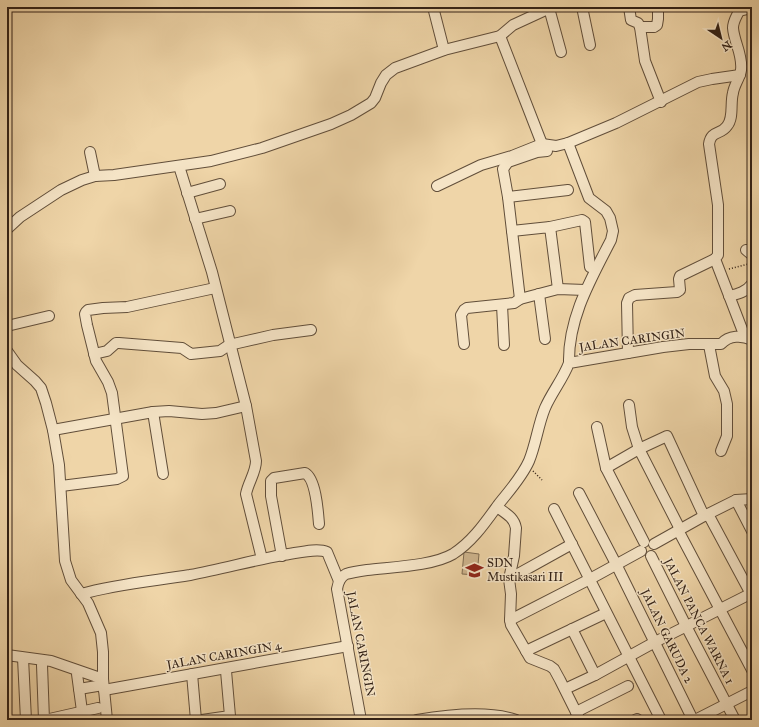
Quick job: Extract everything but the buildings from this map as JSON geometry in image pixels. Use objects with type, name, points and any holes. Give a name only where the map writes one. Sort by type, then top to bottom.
[{"type":"street","points":[[433,7],[444,50]]},
{"type":"street","points":[[7,229],[20,216],[61,190],[82,180],[95,176],[114,176],[179,166],[234,155],[287,140],[331,124],[351,115],[371,103],[375,98],[381,82],[391,70],[444,50],[500,36],[513,25],[551,7],[561,52]]},
{"type":"street","points":[[582,7],[590,45]]},
{"type":"street","points":[[629,7],[631,20],[638,23],[640,27],[646,61],[660,102]]},
{"type":"street","points":[[640,27],[654,27],[657,25],[658,7]]},
{"type":"street","points":[[628,353],[627,303],[629,298],[635,295],[676,292],[680,290],[680,276],[715,259],[718,255],[718,210],[709,144],[713,134],[724,129],[728,125],[733,93],[741,71],[738,48],[733,28],[735,19],[739,9],[752,8]]},
{"type":"street","points":[[500,36],[544,148]]},
{"type":"street","points":[[437,186],[481,166],[512,156],[568,143],[616,123],[698,82],[752,67]]},
{"type":"street","points":[[568,143],[587,193],[592,201],[606,211],[613,228],[612,240],[585,290],[570,337],[569,363]]},
{"type":"street","points":[[520,299],[508,197],[503,169],[508,162],[544,148]]},
{"type":"street","points":[[90,152],[95,176]]},
{"type":"street","points":[[179,166],[215,288],[246,406],[256,461],[256,467],[247,485],[246,494],[262,559]]},
{"type":"street","points":[[187,193],[220,184]]},
{"type":"street","points":[[508,197],[568,190]]},
{"type":"street","points":[[195,219],[230,211]]},
{"type":"street","points":[[512,231],[550,227],[582,220],[585,222],[590,267]]},
{"type":"street","points":[[550,227],[558,290]]},
{"type":"street","points":[[715,259],[729,296],[749,339]]},
{"type":"street","points":[[729,296],[741,293],[748,289],[752,284]]},
{"type":"street","points":[[61,486],[117,479],[123,476],[112,393],[108,382],[96,361],[85,314],[88,310],[127,307],[215,288]]},
{"type":"street","points":[[464,344],[461,314],[467,308],[514,303],[520,299],[558,290],[585,290]]},
{"type":"street","points":[[538,294],[545,339]]},
{"type":"street","points":[[502,305],[504,344]]},
{"type":"street","points":[[7,326],[49,316]]},
{"type":"street","points":[[94,354],[107,350],[117,343],[182,348],[191,354],[220,351],[229,344],[273,335],[311,330]]},
{"type":"street","name":"JALAN CARINGIN","points":[[361,720],[337,589],[339,581],[345,575],[433,562],[446,557],[463,547],[474,537],[526,467],[544,411],[564,377],[569,363],[689,344],[721,344],[731,337],[749,339]]},
{"type":"street","points":[[709,345],[715,376],[724,391],[727,404],[727,436],[721,451]]},
{"type":"street","points":[[7,351],[17,365],[35,380],[41,388],[53,430],[61,486],[65,561],[71,580],[92,611],[100,633],[103,652],[103,685],[107,720]]},
{"type":"street","points":[[629,405],[632,427],[638,449],[752,670]]},
{"type":"street","points":[[53,430],[153,412],[169,411],[202,414],[246,406]]},
{"type":"street","points":[[153,412],[163,474]]},
{"type":"street","points":[[597,426],[606,468],[646,545]]},
{"type":"street","points":[[565,689],[595,675],[686,626],[752,594],[706,515],[667,436],[638,449],[606,468]]},
{"type":"street","points":[[282,556],[271,496],[271,481],[274,478],[305,473],[308,475],[313,485],[319,524]]},
{"type":"street","name":"JALAN GARUDA 2","points":[[579,493],[694,720]]},
{"type":"street","points":[[510,620],[590,579],[646,545],[679,530],[736,500],[752,499]]},
{"type":"street","points":[[736,500],[752,529]]},
{"type":"street","points":[[497,507],[514,520],[516,528],[514,556],[509,579],[511,594],[510,620],[513,631],[530,658],[554,669],[578,716],[628,686]]},
{"type":"street","points":[[554,509],[661,720]]},
{"type":"street","points":[[509,579],[572,544]]},
{"type":"street","name":"JALAN PANCA WARNA 1","points":[[646,545],[656,550],[651,556],[735,720]]},
{"type":"street","points":[[81,594],[124,584],[189,575],[262,559],[323,550],[329,555],[339,581]]},
{"type":"street","points":[[526,651],[606,613]]},
{"type":"street","points":[[572,629],[595,675]]},
{"type":"street","name":"JALAN CARINGIN 4","points":[[79,689],[192,674],[348,646]]},
{"type":"street","points":[[7,655],[51,661],[103,685]]},
{"type":"street","points":[[23,658],[26,720]]},
{"type":"street","points":[[42,665],[44,720],[98,708]]},
{"type":"street","points":[[202,720],[230,716],[226,671]]},
{"type":"street","points":[[77,674],[82,711]]},
{"type":"street","points":[[192,674],[196,720]]},
{"type":"street","points":[[694,720],[752,691]]},
{"type":"street","points":[[417,720],[470,714],[516,720]]},
{"type":"path","points":[[719,271],[752,263]]},
{"type":"path","points":[[526,467],[542,480]]},
{"type":"shaded area","points":[[464,552],[479,554],[477,575],[462,574]]},
{"type":"place","name":"SDN Mustikasari III","points":[[474,570]]}]
